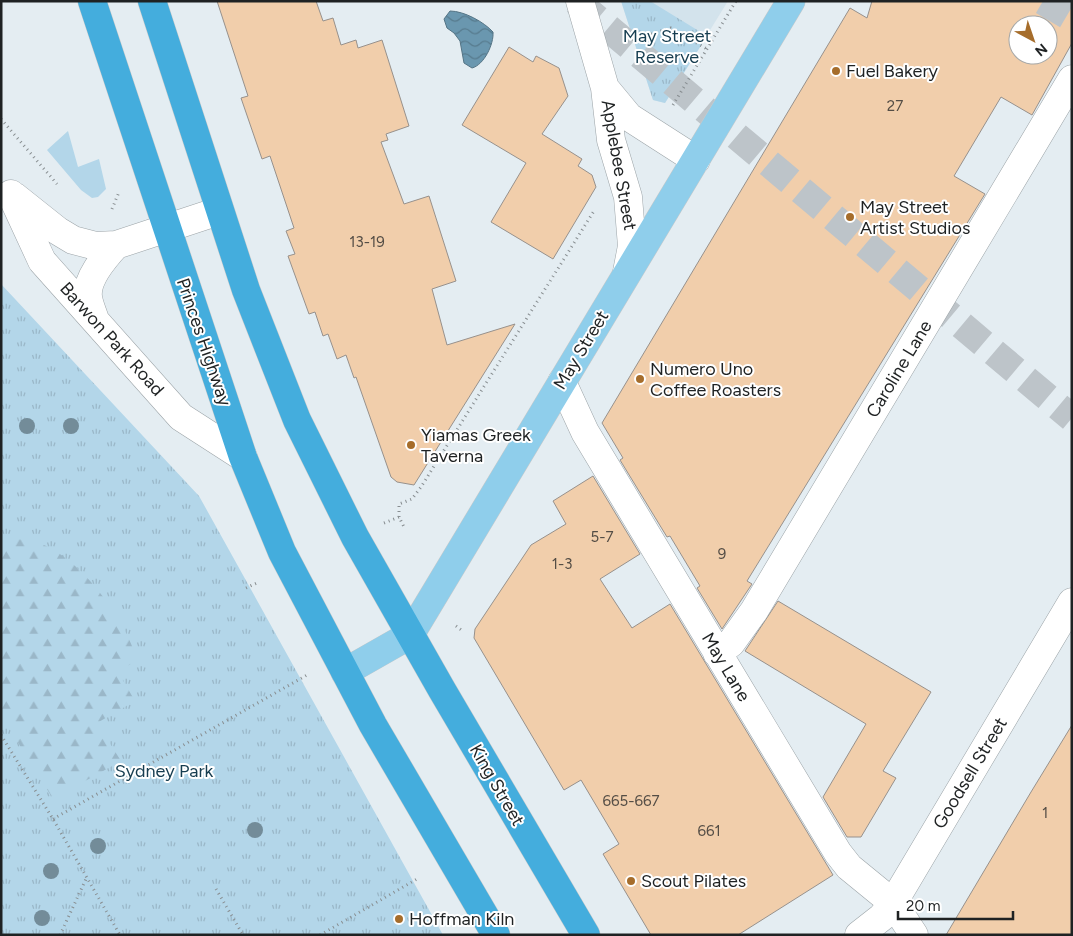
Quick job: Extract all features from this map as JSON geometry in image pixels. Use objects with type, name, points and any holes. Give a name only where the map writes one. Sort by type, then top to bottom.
[{"type":"highway","name":"Princes Highway","points":[[92,1],[165,228],[243,457],[282,552],[345,672]]},
{"type":"highway","points":[[152,1],[250,304],[298,420],[347,522],[410,634]]},
{"type":"highway","name":"King Street","points":[[410,634],[586,935]]},
{"type":"highway","points":[[345,672],[373,724],[496,935]]},
{"type":"main road","name":"May Street","points":[[345,672],[410,634],[791,1]]},
{"type":"street","name":"Applebee Street","points":[[581,2],[605,88],[612,140],[622,174],[631,217],[632,246],[627,272]]},
{"type":"street","name":"Caroline Lane","points":[[717,653],[732,643],[754,611],[1072,79]]},
{"type":"street","name":"Applebee Street","points":[[605,88],[628,116],[696,160]]},
{"type":"street","name":"Barwon Park Road","points":[[6,189],[73,240],[96,246],[116,245],[219,211]]},
{"type":"street","name":"Barwon Park Road","points":[[6,189],[42,261],[182,417],[243,457]]},
{"type":"street","points":[[95,320],[88,296],[90,284],[105,257],[116,245]]},
{"type":"street","name":"May Lane","points":[[562,382],[585,432],[838,853],[849,867],[893,903],[914,935]]},
{"type":"street","name":"Goodsell Street","points":[[859,935],[882,917],[893,903],[1072,602]]},
{"type":"path","points":[[672,107],[736,1]]},
{"type":"path","points":[[594,50],[671,28],[707,49]]},
{"type":"path","points":[[1,118],[63,191]]},
{"type":"path","points":[[107,212],[113,209],[119,192]]},
{"type":"path","points":[[405,529],[399,517],[399,504],[412,499],[421,487],[597,206]]},
{"type":"path","points":[[384,524],[399,517]]},
{"type":"path","points":[[456,626],[464,632]]},
{"type":"path","points":[[53,819],[307,675]]},
{"type":"path","points":[[1,734],[120,935]]},
{"type":"path","points":[[60,935],[86,878]]},
{"type":"path","points":[[320,935],[417,879]]},
{"type":"path","points":[[216,889],[243,935]]},
{"type":"shaded area","name":"May Street Reserve","points":[[621,1],[728,1],[665,103],[653,100]]},
{"type":"green space","name":"May Street Reserve","points":[[621,1],[650,1],[707,36],[665,103],[653,100]]},
{"type":"green space","points":[[68,131],[78,167],[99,159],[106,189],[98,197],[92,198],[81,190],[47,150]]},
{"type":"green space","name":"Sydney Park","points":[[1,284],[199,496],[443,935],[1,935]]},
{"type":"green space","points":[[18,539],[44,545],[59,553],[88,578],[113,611],[131,644],[137,660],[118,672],[135,701],[97,723],[121,761],[53,799],[1,715],[1,540]]},
{"type":"water","points":[[450,11],[473,18],[493,32],[492,42],[487,53],[480,63],[472,68],[464,63],[460,41],[447,28],[444,19]]},
{"type":"building","points":[[217,1],[316,1],[323,21],[333,18],[341,45],[356,40],[358,48],[382,40],[409,126],[386,134],[388,140],[381,142],[404,204],[429,196],[456,281],[432,289],[447,345],[515,324],[414,485],[397,482],[391,477],[356,377],[354,378],[346,355],[337,359],[328,334],[323,336],[315,312],[309,314],[288,256],[295,254],[286,231],[294,228],[270,156],[262,159],[241,98],[248,96]]},
{"type":"building","points":[[872,1],[1072,1],[1072,43],[1032,115],[1001,97],[954,176],[985,194],[747,581],[752,584],[722,629],[697,588],[700,586],[670,536],[667,537],[620,460],[623,458],[602,423],[850,8],[867,18]]},
{"type":"building","points":[[509,47],[533,62],[536,56],[559,68],[568,96],[542,134],[582,159],[578,166],[592,175],[596,187],[553,259],[491,222],[526,163],[462,125]]},
{"type":"building","points":[[593,476],[640,554],[600,579],[632,628],[670,604],[833,875],[738,935],[651,935],[603,854],[619,844],[581,780],[564,790],[474,638],[475,629],[531,545],[566,524],[553,501]]},
{"type":"building","points":[[778,601],[931,692],[883,771],[896,778],[861,837],[847,837],[823,797],[866,724],[745,651]]},
{"type":"building","points":[[1072,725],[1072,935],[946,935],[1031,792]]},
{"type":"tunnel","points":[[576,1],[1072,418]]},
{"type":"tunnel","points":[[1043,1],[1072,18]]},
{"type":"place","name":"Fuel Bakery","points":[[836,71]]},
{"type":"place","name":"May Street Artist Studios","points":[[850,217]]},
{"type":"place","name":"Numero Uno Coffee Roasters","points":[[640,379]]},
{"type":"place","name":"Yiamas Greek Taverna","points":[[411,445]]},
{"type":"place","name":"Scout Pilates","points":[[631,881]]},
{"type":"place","name":"Hoffman Kiln","points":[[399,919]]}]
